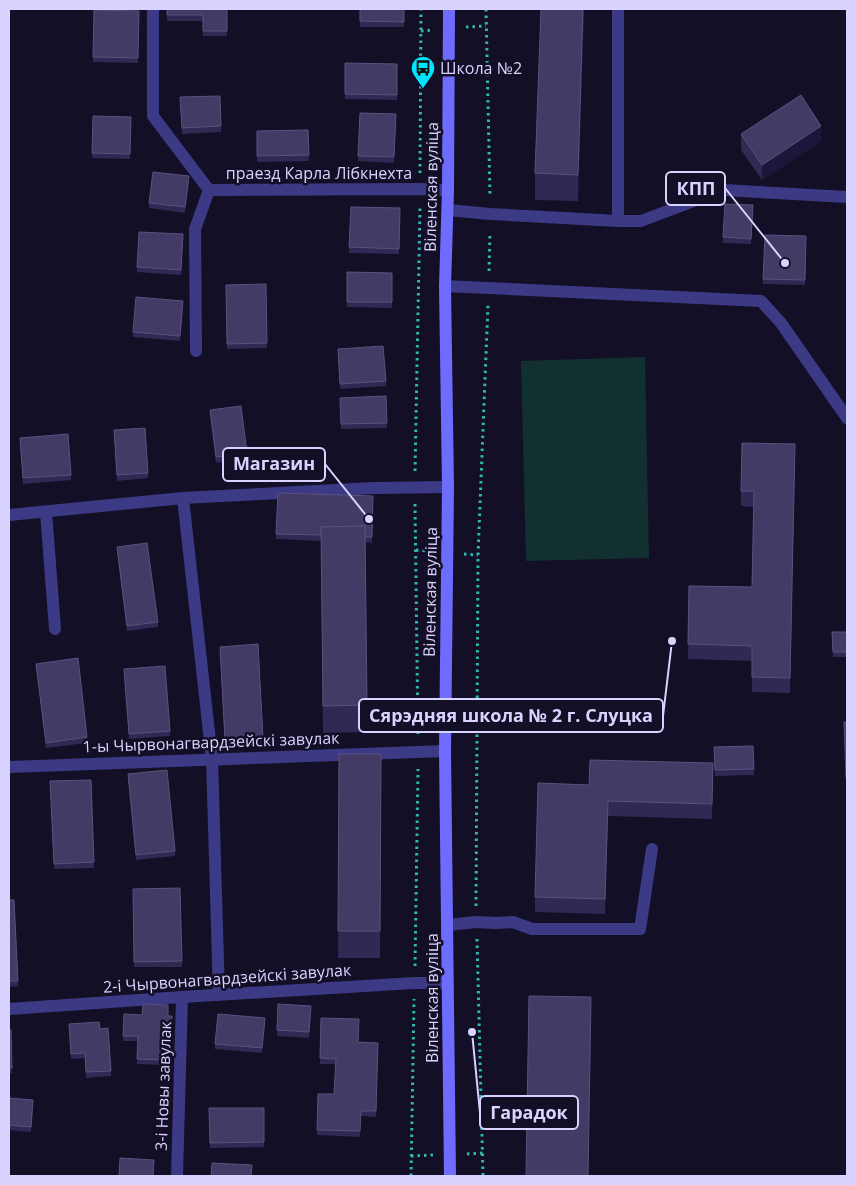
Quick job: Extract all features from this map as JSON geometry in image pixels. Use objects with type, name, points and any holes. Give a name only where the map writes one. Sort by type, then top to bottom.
[{"type":"main road","name":"Віленская вуліца","points":[[449,9],[446,286],[448,488],[445,751],[450,1176]]},
{"type":"street","name":"праезд Карла Лібкнехта","points":[[153,9],[153,116],[209,190],[448,190]]},
{"type":"street","points":[[618,9],[618,221]]},
{"type":"street","points":[[196,351],[195,230],[209,190]]},
{"type":"street","points":[[448,210],[490,214],[641,221],[723,190],[847,197]]},
{"type":"street","points":[[446,286],[761,301],[781,323],[847,418]]},
{"type":"street","points":[[9,515],[183,498],[374,488],[448,488]]},
{"type":"street","points":[[183,498],[212,759],[219,995]]},
{"type":"street","points":[[46,512],[55,630]]},
{"type":"street","name":"1-ы Чырвонагвардзейскі завулак","points":[[9,766],[445,751]]},
{"type":"street","points":[[448,925],[476,922],[513,922],[532,929],[640,930],[652,849]]},
{"type":"street","name":"2-і Чырвонагвардзейскі завулак","points":[[9,1009],[414,983],[447,983]]},
{"type":"street","name":"3-і Новы завулак","points":[[177,1176],[182,997]]},
{"type":"path","points":[[411,1176],[419,751],[415,487],[421,9]]},
{"type":"path","points":[[483,1176],[476,922],[478,555],[490,214],[486,9]]},
{"type":"green space","points":[[645,357],[649,558],[526,561],[521,361]]},
{"type":"building","points":[[167,9],[227,9],[227,31],[203,31],[203,15],[167,15]]},
{"type":"building","points":[[360,9],[404,9],[404,22],[360,21]]},
{"type":"building","points":[[541,9],[583,9],[578,175],[535,173]]},
{"type":"building","points":[[94,10],[139,11],[138,58],[93,57]]},
{"type":"building","points":[[345,63],[397,64],[397,95],[345,94]]},
{"type":"building","points":[[801,95],[821,126],[762,165],[741,134]]},
{"type":"building","points":[[220,96],[221,126],[182,128],[180,97]]},
{"type":"building","points":[[360,113],[396,114],[394,157],[358,156]]},
{"type":"building","points":[[93,116],[131,117],[130,154],[92,153]]},
{"type":"building","points":[[308,130],[309,155],[257,156],[257,131]]},
{"type":"building","points":[[153,172],[189,176],[185,207],[149,203]]},
{"type":"building","points":[[725,204],[753,205],[751,239],[723,237]]},
{"type":"building","points":[[351,207],[400,208],[399,249],[349,247]]},
{"type":"building","points":[[139,232],[183,234],[181,270],[137,267]]},
{"type":"building","points":[[765,235],[806,236],[805,280],[763,279]]},
{"type":"building","points":[[347,272],[392,273],[392,302],[347,302]]},
{"type":"building","points":[[266,284],[267,343],[227,344],[226,285]]},
{"type":"building","points":[[136,297],[183,301],[180,336],[133,332]]},
{"type":"building","points":[[383,346],[386,381],[340,384],[338,349]]},
{"type":"building","points":[[386,396],[387,423],[341,424],[340,398]]},
{"type":"building","points":[[241,406],[247,453],[216,457],[210,410]]},
{"type":"building","points":[[145,428],[148,473],[117,475],[114,430]]},
{"type":"building","points":[[68,434],[71,475],[23,478],[20,438]]},
{"type":"building","points":[[742,443],[795,444],[790,678],[752,677],[752,646],[688,644],[689,586],[752,587],[754,491],[741,491]]},
{"type":"building","points":[[278,493],[373,496],[372,537],[365,537],[365,526],[321,527],[321,535],[276,534]]},
{"type":"building","points":[[365,526],[367,705],[323,706],[321,527]]},
{"type":"building","points":[[147,543],[158,622],[127,626],[117,547]]},
{"type":"building","points":[[832,632],[847,632],[847,652],[833,652]]},
{"type":"building","points":[[258,644],[263,738],[225,740],[220,647]]},
{"type":"building","points":[[78,658],[87,737],[46,743],[36,664]]},
{"type":"building","points":[[165,666],[170,731],[129,734],[124,669]]},
{"type":"building","points":[[844,722],[847,722],[847,778],[846,778]]},
{"type":"building","points":[[753,746],[754,769],[715,770],[714,747]]},
{"type":"building","points":[[339,754],[381,754],[380,931],[338,931]]},
{"type":"building","points":[[590,760],[713,763],[712,804],[608,801],[605,899],[535,897],[538,783],[589,785]]},
{"type":"building","points":[[167,770],[175,851],[136,855],[128,774]]},
{"type":"building","points":[[91,780],[94,862],[54,864],[50,781]]},
{"type":"building","points":[[180,888],[182,961],[134,962],[133,889]]},
{"type":"building","points":[[9,900],[14,900],[18,981],[9,981]]},
{"type":"building","points":[[529,996],[591,997],[588,1176],[526,1176]]},
{"type":"building","points":[[143,1004],[168,1005],[168,1016],[172,1016],[171,1043],[163,1043],[162,1060],[137,1059],[138,1036],[123,1036],[124,1014],[142,1015]]},
{"type":"building","points":[[278,1004],[311,1006],[309,1032],[277,1030]]},
{"type":"building","points":[[218,1014],[265,1018],[262,1048],[215,1044]]},
{"type":"building","points":[[321,1018],[359,1019],[358,1042],[378,1043],[376,1111],[361,1111],[360,1131],[317,1130],[318,1094],[334,1094],[336,1059],[320,1058]]},
{"type":"building","points":[[99,1022],[100,1029],[108,1028],[111,1071],[86,1072],[85,1053],[71,1054],[69,1024]]},
{"type":"building","points":[[9,1030],[11,1030],[12,1068],[9,1068]]},
{"type":"building","points":[[9,1098],[33,1100],[31,1127],[9,1125]]},
{"type":"building","points":[[209,1108],[264,1108],[264,1142],[210,1143]]},
{"type":"building","points":[[120,1158],[154,1160],[153,1176],[119,1176]]},
{"type":"building","points":[[212,1163],[252,1165],[251,1176],[211,1176]]},
{"type":"place","name":"Школа №2","points":[[423,89]]},
{"type":"place","name":"КПП","points":[[785,263]]},
{"type":"place","name":"Магазин","points":[[369,519]]},
{"type":"place","name":"Сярэдняя школа № 2 г. Слуцка","points":[[672,641]]},
{"type":"place","name":"Гарадок","points":[[472,1032]]}]
